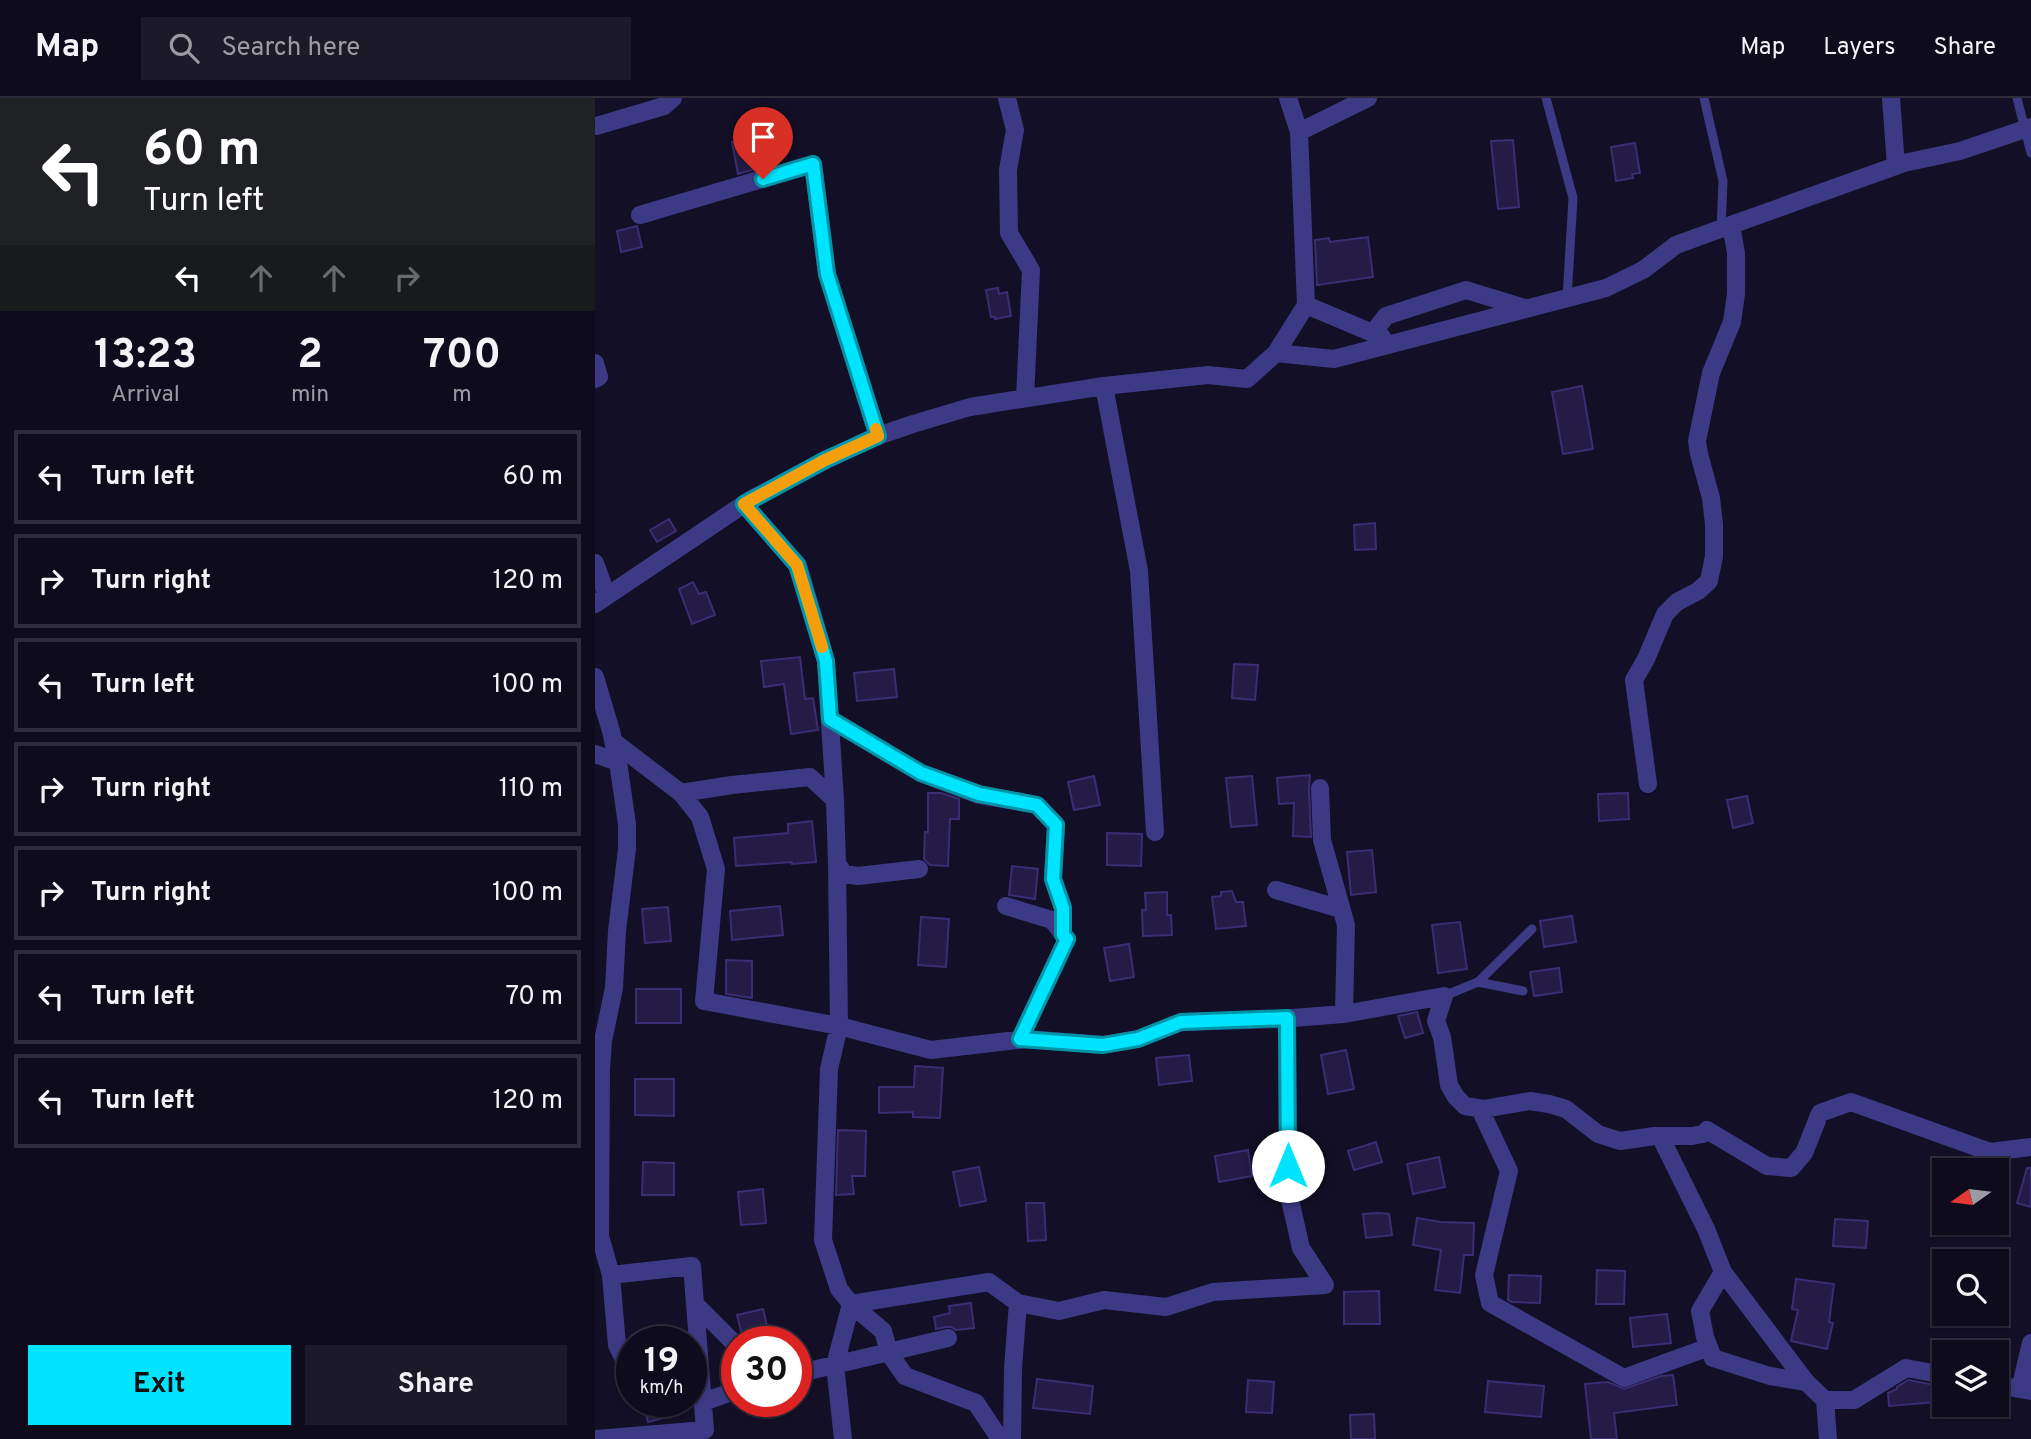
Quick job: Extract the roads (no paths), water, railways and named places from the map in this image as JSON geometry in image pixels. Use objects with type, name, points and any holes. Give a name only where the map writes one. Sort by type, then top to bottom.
[{"type":"street","points":[[595,127],[664,106],[673,98]]},
{"type":"street","points":[[1007,98],[1015,130],[1008,170],[1009,233],[1031,270],[1025,398]]},
{"type":"street","points":[[595,563],[601,600],[744,504],[825,460],[878,436],[970,407],[1104,386],[1208,375],[1247,379],[1276,354],[1306,305],[1299,132],[1288,98]]},
{"type":"street","points":[[1299,132],[1368,98]]},
{"type":"street","points":[[1891,98],[1896,166]]},
{"type":"street","points":[[1276,354],[1334,359],[1606,288],[1643,270],[1676,246],[1896,166],[1960,151],[2027,128]]},
{"type":"street","points":[[640,215],[813,164],[827,274],[878,436]]},
{"type":"street","points":[[1647,784],[1634,680],[1665,614],[1677,602],[1698,591],[1709,580],[1714,556],[1711,498],[1697,441],[1711,373],[1732,322],[1735,303],[1736,253],[1726,227]]},
{"type":"street","points":[[1373,333],[1386,316],[1466,290],[1528,309]]},
{"type":"street","points":[[1306,305],[1395,343]]},
{"type":"street","points":[[595,363],[599,377],[595,379]]},
{"type":"street","points":[[1104,386],[1139,571],[1155,832]]},
{"type":"street","points":[[744,504],[797,565],[826,661],[835,800],[839,1026],[829,1069],[823,1240],[839,1289],[851,1304],[883,1331],[889,1353],[905,1376],[976,1403],[1000,1439]]},
{"type":"street","points":[[595,677],[614,742],[627,824],[614,988],[603,1041],[599,1216],[600,1236],[611,1275],[616,1333]]},
{"type":"street","points":[[830,719],[921,773],[979,794],[1037,805],[1056,825],[1053,879],[1063,908],[1063,935]]},
{"type":"street","points":[[614,742],[681,793],[700,817],[716,869],[704,1001],[839,1026],[931,1050],[1020,1039],[1103,1045],[1138,1039],[1181,1022],[1344,1014],[1444,996],[1436,1021],[1442,1037],[1449,1085],[1465,1106],[1480,1109],[1530,1101],[1566,1109],[1598,1134],[1620,1141],[1660,1136],[1692,1136],[1703,1134],[1707,1130],[1767,1166],[1791,1168],[1804,1153],[1820,1113],[1851,1102],[1990,1152],[2031,1147]]},
{"type":"street","points":[[595,754],[619,766],[649,768]]},
{"type":"street","points":[[681,793],[810,777],[835,800]]},
{"type":"street","points":[[1320,788],[1322,840],[1346,925],[1344,1014]]},
{"type":"street","points":[[837,863],[844,874],[858,876],[919,869]]},
{"type":"street","points":[[1276,890],[1341,909]]},
{"type":"street","points":[[1006,905],[1052,920],[1067,939],[1020,1039]]},
{"type":"street","points":[[595,988],[614,988]]},
{"type":"street","points":[[851,1304],[989,1282],[1018,1303],[1059,1311],[1104,1300],[1166,1307],[1213,1292],[1325,1285],[1301,1248],[1288,1191],[1287,1018]]},
{"type":"street","points":[[1480,1109],[1509,1171],[1484,1275],[1490,1303],[1624,1378],[1709,1348]]},
{"type":"street","points":[[1660,1136],[1706,1229],[1723,1272],[1806,1382],[1825,1400],[1828,1439]]},
{"type":"street","points":[[611,1275],[692,1266],[698,1326]]},
{"type":"street","points":[[1723,1272],[1700,1311],[1705,1337],[1713,1358],[1770,1376],[1806,1382]]},
{"type":"street","points":[[1012,1439],[1013,1368],[1018,1303]]},
{"type":"street","points":[[843,1439],[835,1365],[851,1304]]},
{"type":"street","points":[[696,1305],[721,1330]]},
{"type":"street","points":[[812,1370],[948,1338]]},
{"type":"street","points":[[2025,1390],[2031,1343]]},
{"type":"street","points":[[1825,1400],[1854,1400],[1906,1368],[1932,1373]]},
{"type":"street","points":[[596,1439],[706,1434]]},
{"type":"lane","points":[[1546,98],[1573,198],[1567,299]]},
{"type":"lane","points":[[1704,98],[1723,181],[1726,227]]},
{"type":"lane","points":[[2017,98],[2027,128],[2031,153]]},
{"type":"lane","points":[[1444,996],[1478,982],[1532,929]]},
{"type":"lane","points":[[1478,982],[1523,991]]}]
